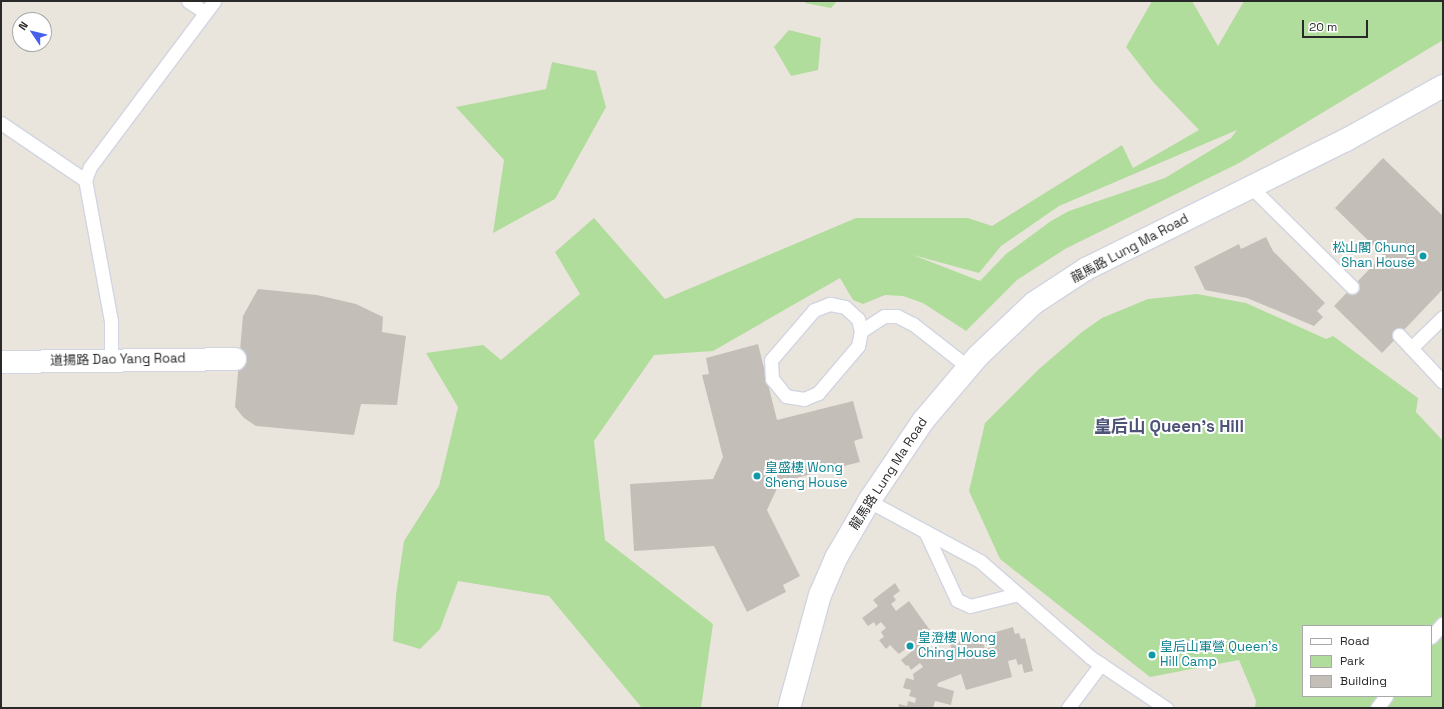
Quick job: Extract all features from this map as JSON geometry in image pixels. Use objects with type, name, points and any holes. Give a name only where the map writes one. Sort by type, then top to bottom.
[{"type":"street","name":"龍馬路 Lung Ma Road","points":[[789,708],[820,595],[836,558],[869,500],[923,421],[968,367],[1034,303],[1086,269],[1346,140],[1443,86]]},
{"type":"street","name":"道揚路 Dao Yang Road","points":[[1,362],[112,359],[235,359]]},
{"type":"lane","points":[[188,1],[205,12]]},
{"type":"lane","points":[[112,359],[111,321],[85,180],[90,167],[214,1]]},
{"type":"lane","points":[[1,123],[85,180]]},
{"type":"lane","points":[[1251,187],[1352,287]]},
{"type":"lane","points":[[861,331],[858,319],[845,307],[830,304],[814,310],[771,360],[770,373],[774,386],[786,396],[798,399],[818,393],[858,346],[861,331],[884,316],[897,316],[913,324],[968,367]]},
{"type":"lane","points":[[1411,348],[1443,317]]},
{"type":"lane","points":[[1398,335],[1443,382]]},
{"type":"lane","points":[[869,500],[980,561],[1101,664],[1166,708]]},
{"type":"lane","points":[[925,531],[957,600],[970,606],[1018,594]]},
{"type":"lane","points":[[1432,636],[1443,623]]},
{"type":"lane","points":[[1068,708],[1101,664]]},
{"type":"lane","points":[[1377,708],[1385,697]]},
{"type":"green space","points":[[806,1],[837,1],[831,8],[805,3]]},
{"type":"green space","points":[[1152,1],[1192,1],[1218,46],[1244,1],[1443,1],[1443,40],[1239,163],[1065,249],[1017,280],[966,331],[923,303],[903,296],[885,295],[863,304],[853,300],[840,278],[713,351],[654,355],[594,441],[605,540],[713,624],[701,708],[642,708],[549,596],[458,581],[440,629],[420,649],[393,641],[396,595],[404,541],[439,486],[458,407],[426,353],[483,345],[501,360],[580,294],[555,252],[594,218],[665,299],[856,218],[968,218],[992,226],[1122,145],[1133,168],[1199,130],[1154,83],[1126,47]],"holes":[[[1237,130],[1231,138],[1165,178],[1069,211],[1051,221],[1006,254],[980,281],[913,255],[979,273],[1001,246],[1059,206]]]},
{"type":"green space","points":[[789,30],[821,38],[818,70],[791,76],[774,47]]},
{"type":"green space","points":[[552,62],[596,71],[606,107],[555,199],[493,233],[504,160],[456,107],[546,89]]},
{"type":"green space","points":[[1197,294],[1246,303],[1326,339],[1333,336],[1418,398],[1416,412],[1443,441],[1443,708],[1255,708],[1256,701],[1239,660],[1150,677],[1000,559],[969,491],[985,423],[1039,369],[1082,332],[1102,318],[1148,299]]},
{"type":"building","name":"松山閣 Chung Shan House","points":[[1383,158],[1443,216],[1443,289],[1382,353],[1334,306],[1383,255],[1335,208]]},
{"type":"building","points":[[1266,237],[1273,251],[1325,303],[1317,311],[1323,317],[1314,326],[1247,298],[1205,290],[1194,267],[1239,244],[1241,249]]},
{"type":"building","points":[[258,289],[317,295],[356,304],[383,317],[382,332],[406,336],[397,405],[361,404],[354,435],[256,426],[244,418],[235,407],[243,316]]},
{"type":"building","points":[[758,344],[777,420],[853,401],[863,438],[854,441],[860,462],[780,482],[767,510],[800,576],[783,585],[786,592],[747,612],[714,546],[634,551],[630,484],[713,479],[723,457],[702,375],[709,374],[706,358]]},
{"type":"building","name":"皇澄樓 Wong Ching House","points":[[895,583],[900,591],[893,596],[896,600],[891,604],[896,611],[909,601],[937,640],[924,649],[929,656],[943,652],[946,660],[954,657],[950,644],[981,636],[985,649],[993,647],[989,634],[1013,627],[1015,634],[1019,633],[1021,639],[1025,638],[1033,671],[1024,673],[1022,664],[1018,665],[1016,659],[1008,661],[1012,677],[966,690],[961,674],[938,683],[937,686],[954,691],[951,705],[935,701],[933,708],[898,708],[899,704],[907,706],[908,701],[915,703],[916,698],[909,696],[911,690],[903,688],[906,678],[914,680],[913,674],[923,667],[920,663],[911,670],[908,665],[906,666],[901,660],[911,652],[908,647],[899,654],[890,645],[886,649],[879,640],[884,637],[881,632],[886,628],[881,622],[876,626],[874,622],[868,626],[862,618],[878,606],[873,600]]},
{"type":"place","name":"松山閣 Chung Shan House","points":[[1423,256]]},
{"type":"place","name":"皇盛樓 Wong Sheng House","points":[[757,476]]},
{"type":"place","name":"皇澄樓 Wong Ching House","points":[[910,646]]},
{"type":"place","name":"皇后山軍營 Queen's Hill Camp","points":[[1152,655]]},
{"type":"district","name":"皇后山 Queen's Hill","points":[[1169,427]]}]
